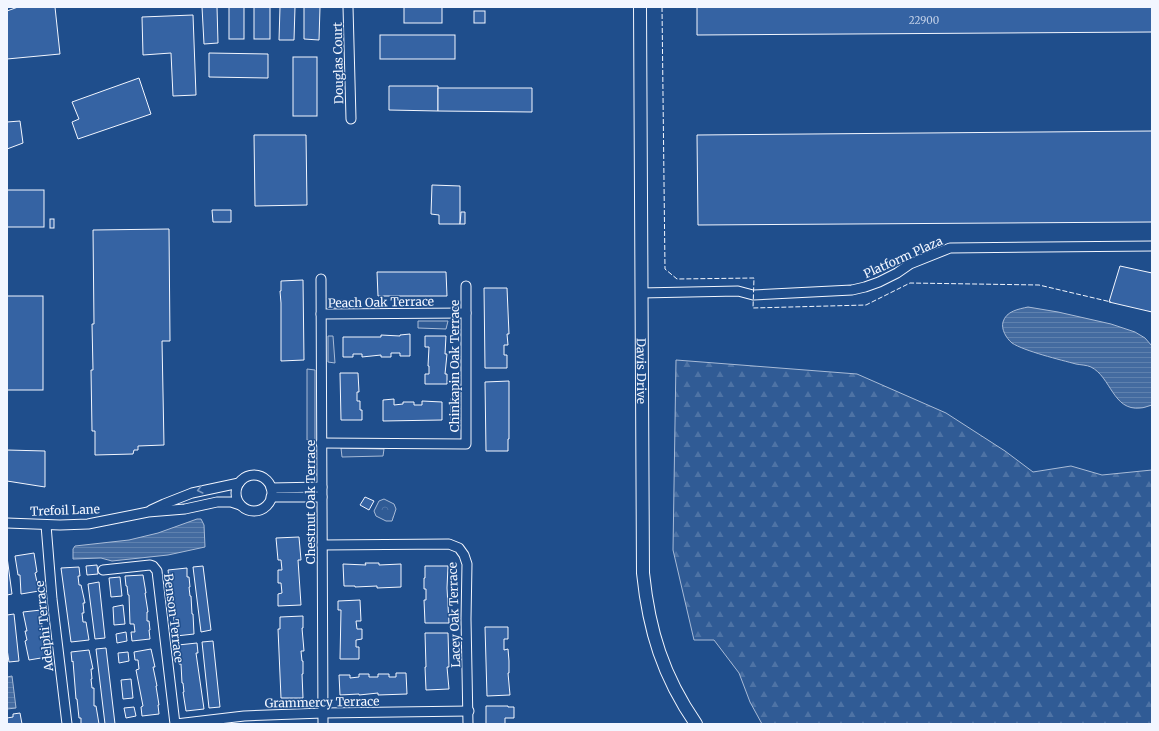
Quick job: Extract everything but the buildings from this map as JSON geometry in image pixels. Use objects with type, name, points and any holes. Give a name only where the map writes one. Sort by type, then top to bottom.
[{"type":"street","name":"Douglas Court","points":[[348,7],[351,119]]},
{"type":"street","name":"Davis Drive","points":[[640,7],[642,547],[646,600],[650,623],[657,648],[670,681],[696,724]]},
{"type":"street","name":"Platform Plaza","points":[[641,293],[738,292],[753,295],[852,290],[878,282],[897,273],[910,264],[950,248],[1152,246]]},
{"type":"street","name":"Chestnut Oak Terrace","points":[[321,279],[323,724]]},
{"type":"street","name":"Chinkapin Oak Terrace","points":[[321,443],[466,444],[466,286]]},
{"type":"street","name":"Peach Oak Terrace","points":[[321,314],[466,313]]},
{"type":"street","name":"Trefoil Lane","points":[[7,523],[46,525],[88,524],[148,512],[185,509],[217,502],[231,502],[240,505],[245,509],[257,511],[268,505],[271,493],[265,478],[260,476],[248,476],[239,483],[192,493],[148,512]]},
{"type":"street","points":[[239,483],[236,494],[240,505]]},
{"type":"street","points":[[271,493],[322,487]]},
{"type":"street","points":[[271,493],[322,497]]},
{"type":"street","name":"Adelphi Terrace","points":[[46,525],[52,598],[66,724]]},
{"type":"street","name":"Lacey Oak Terrace","points":[[322,545],[449,544],[459,548],[464,555],[467,564],[466,619],[468,724]]},
{"type":"street","name":"Benson Terrace","points":[[103,570],[150,565],[157,571],[176,724]]},
{"type":"street","name":"Grammercy Terrace","points":[[176,724],[244,716],[323,713],[468,711]]},
{"type":"green space","points":[[676,360],[857,374],[946,413],[1005,451],[1033,472],[1071,466],[1102,475],[1152,470],[1152,724],[762,724],[750,702],[739,673],[714,640],[694,640],[673,550]]},
{"type":"green space","points":[[384,499],[394,504],[396,509],[392,521],[386,521],[376,516],[374,511],[379,501]]},
{"type":"shaded area","points":[[330,300],[358,301],[358,308],[329,308]]},
{"type":"shaded area","points":[[1028,307],[1111,324],[1135,332],[1145,338],[1152,346],[1152,405],[1142,408],[1131,408],[1118,399],[1098,372],[1091,367],[1043,355],[1012,343],[1003,330],[1003,322],[1007,315],[1013,311]]},
{"type":"shaded area","points":[[418,321],[448,321],[446,329],[418,328]]},
{"type":"shaded area","points":[[328,336],[333,336],[335,363],[328,362]]},
{"type":"shaded area","points":[[307,369],[315,370],[315,440],[307,440]]},
{"type":"shaded area","points":[[451,398],[459,399],[460,423],[451,421]]},
{"type":"shaded area","points":[[341,448],[384,449],[383,456],[342,457]]},
{"type":"shaded area","points":[[197,519],[201,519],[204,525],[205,547],[168,555],[112,561],[101,558],[73,559],[73,549],[75,546],[129,540],[158,533]]},
{"type":"shaded area","points":[[12,676],[16,708],[7,709],[7,677]]},
{"type":"fence","points":[[662,7],[665,269],[677,279],[754,278],[753,308],[866,305],[910,283],[1039,285],[1111,302]]}]
